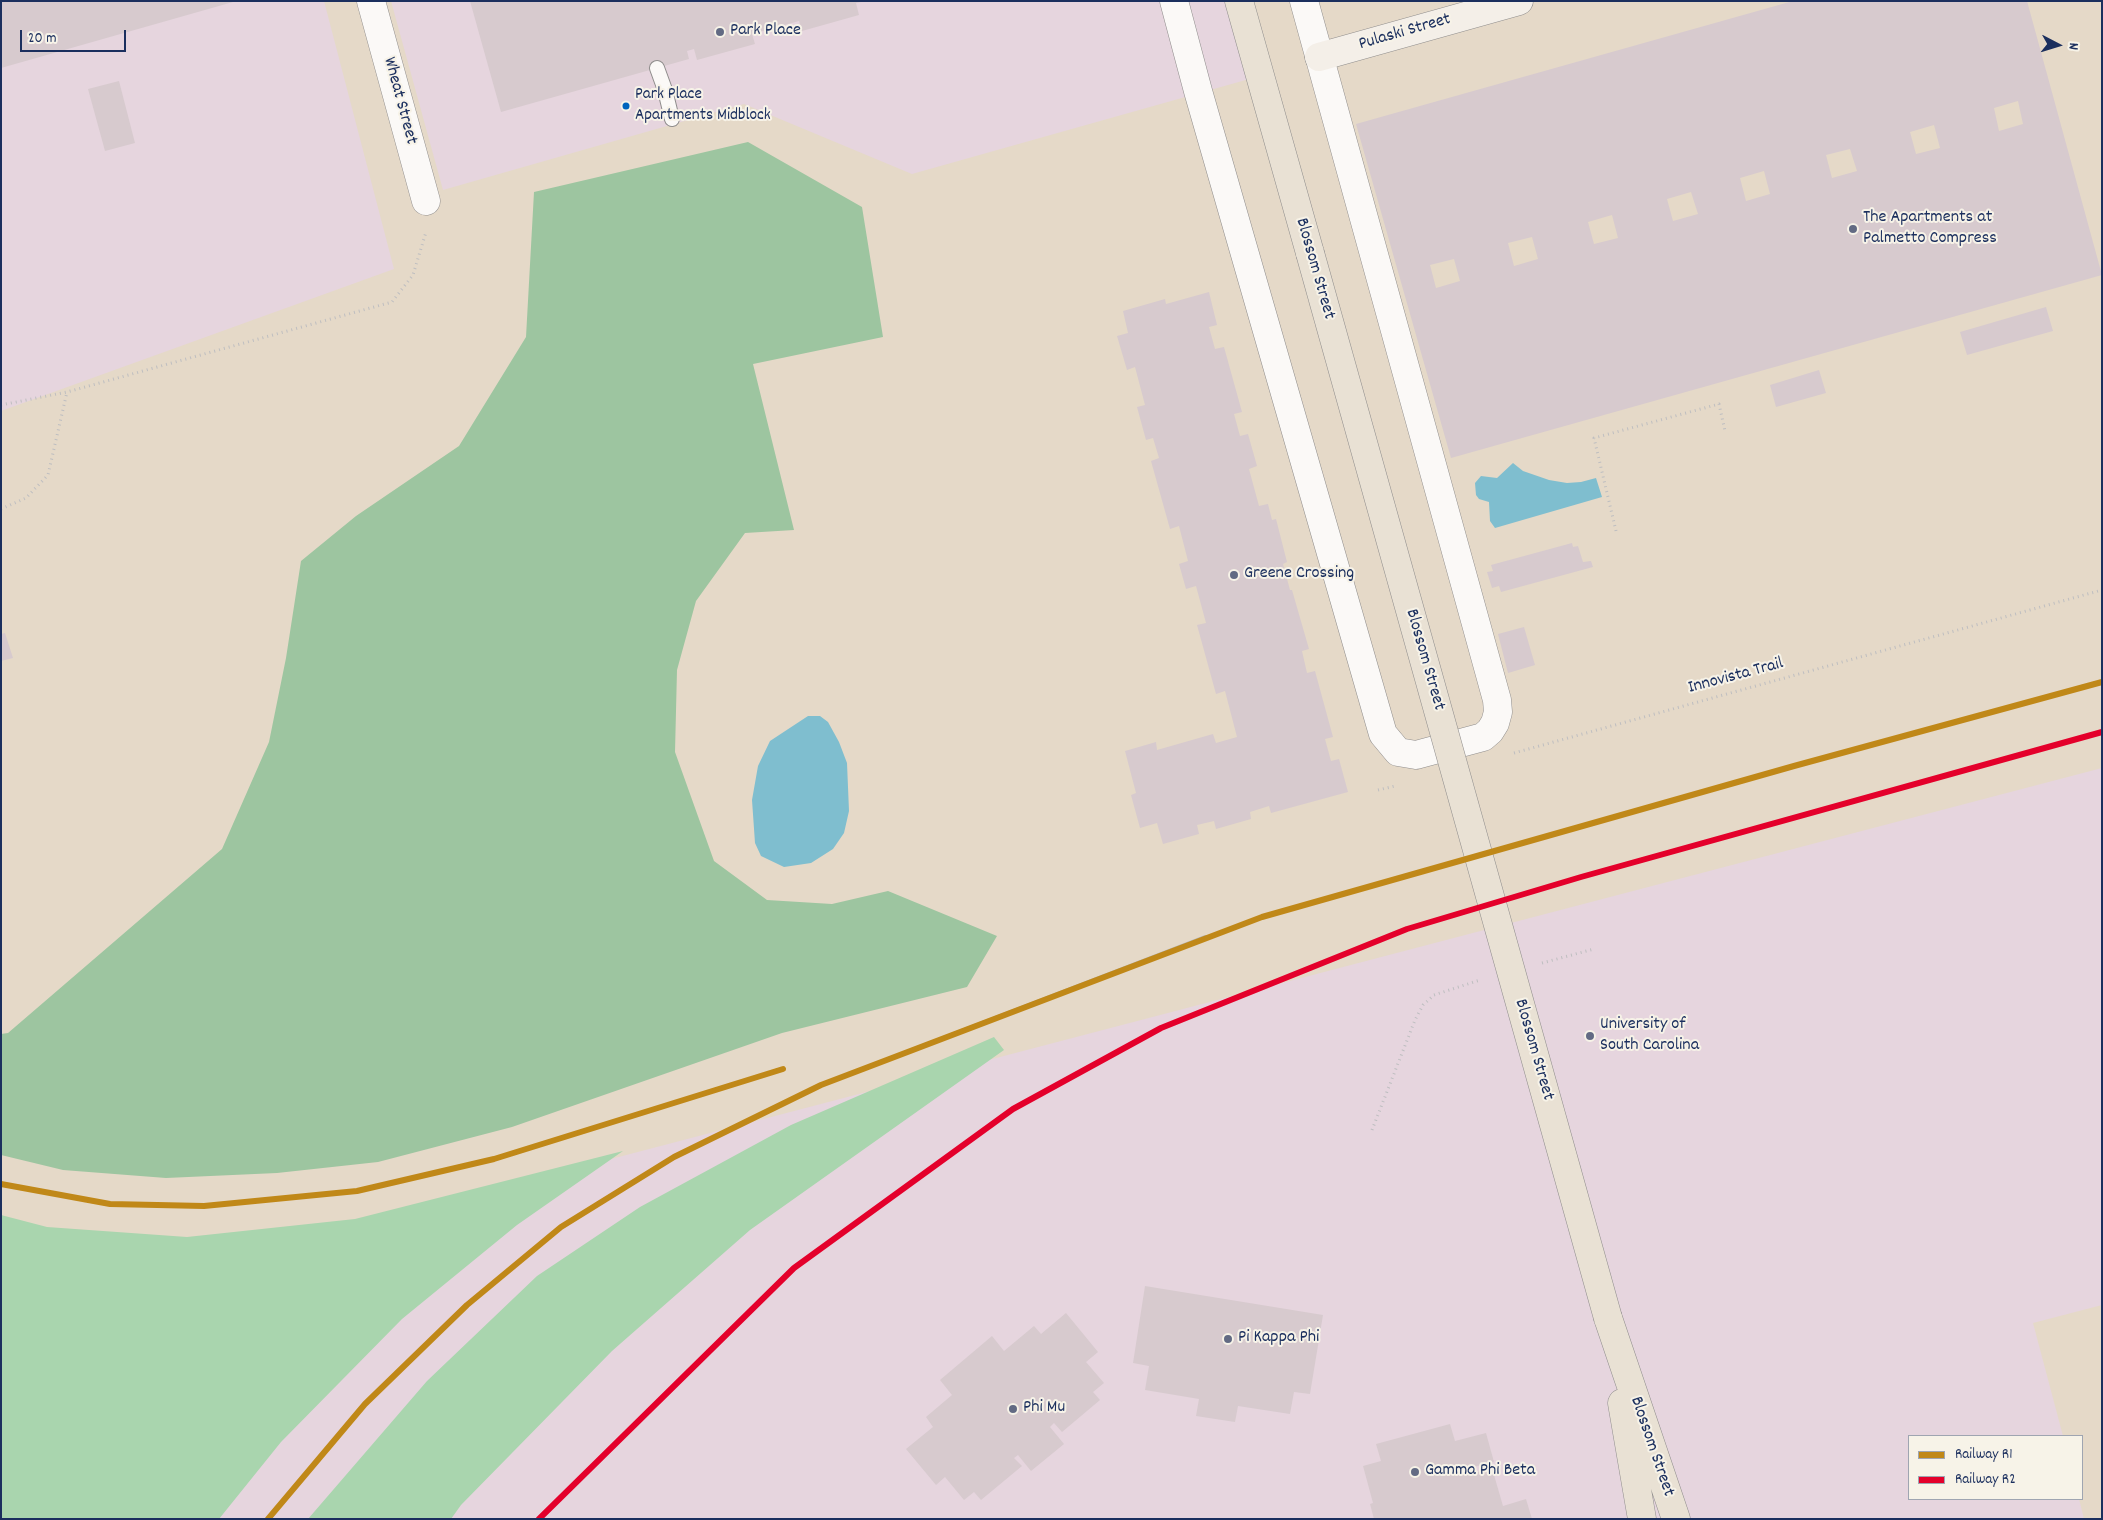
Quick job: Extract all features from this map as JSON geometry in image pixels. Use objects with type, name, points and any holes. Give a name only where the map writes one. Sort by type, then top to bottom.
[{"type":"main road","name":"Blossom Street","points":[[1239,1],[1608,1318],[1676,1519]]},
{"type":"main road","name":"Blossom Street","points":[[1608,1318],[1642,1519]]},
{"type":"street","name":"Wheat Street","points":[[371,1],[426,201]]},
{"type":"street","points":[[1174,1],[1383,734],[1398,752],[1416,755],[1483,737],[1490,732],[1494,723],[1498,712],[1497,700],[1304,1]]},
{"type":"street","name":"Pulaski Street","points":[[1319,57],[1519,1]]},
{"type":"lane","points":[[657,68],[672,119]]},
{"type":"path","points":[[1,406],[66,392],[392,302],[413,275],[416,267],[426,234],[426,201]]},
{"type":"path","points":[[1,509],[26,498],[48,475],[66,392]]},
{"type":"path","points":[[1616,531],[1594,438],[1719,404],[1725,431]]},
{"type":"path","name":"Innovista Trail","points":[[1508,755],[2102,590]]},
{"type":"path","points":[[1378,790],[1396,785]]},
{"type":"path","points":[[1538,964],[1594,949]]},
{"type":"path","points":[[1372,1130],[1415,1020],[1423,1005],[1434,995],[1483,980]]},
{"type":"shaded area","points":[[1,1],[324,1],[394,269],[1,411]]},
{"type":"shaded area","points":[[391,1],[1247,1],[1267,74],[912,174],[744,104],[443,190]]},
{"type":"shaded area","name":"University of South Carolina","points":[[2102,768],[2102,1305],[2033,1323],[2063,1435],[1908,1435],[1908,1500],[2079,1500],[2084,1519],[1,1519],[1,1319]]},
{"type":"green space","points":[[748,142],[862,207],[883,337],[753,364],[794,530],[745,533],[696,601],[677,670],[675,752],[714,861],[767,900],[832,904],[888,891],[997,936],[967,987],[782,1033],[512,1127],[378,1162],[277,1173],[166,1178],[63,1170],[1,1155],[1,1034],[8,1033],[222,849],[269,742],[286,658],[301,561],[356,516],[459,446],[526,337],[534,192]]},
{"type":"green space","points":[[994,1037],[1004,1050],[750,1230],[612,1351],[461,1505],[451,1519],[308,1519],[427,1381],[537,1276],[640,1207],[791,1125]]},
{"type":"green space","points":[[623,1151],[517,1225],[402,1319],[281,1442],[219,1519],[1,1519],[1,1215],[47,1227],[187,1237],[355,1219]]},
{"type":"water","points":[[1513,463],[1523,471],[1549,480],[1567,483],[1596,478],[1602,497],[1495,528],[1490,521],[1489,502],[1479,499],[1476,495],[1475,483],[1481,476],[1497,478]]},
{"type":"water","points":[[808,716],[820,716],[828,722],[839,742],[847,763],[849,811],[844,833],[833,849],[811,863],[784,867],[761,856],[755,843],[752,800],[758,766],[770,741]]},
{"type":"building","points":[[1,1],[233,1],[233,2],[1,68]]},
{"type":"building","points":[[470,1],[861,2],[856,3],[859,15],[802,31],[799,21],[752,34],[755,44],[697,60],[694,49],[687,51],[689,59],[501,112]]},
{"type":"building","name":"The Apartments at Palmetto Compress","points":[[1793,1],[2027,1],[2102,275],[1451,458],[1356,124]],"holes":[[[2018,101],[2023,124],[1999,131],[1994,108]],[[1934,125],[1940,148],[1916,154],[1910,132]],[[1850,149],[1857,171],[1832,178],[1826,155]],[[1764,171],[1770,194],[1746,201],[1740,178]],[[1691,192],[1698,214],[1673,221],[1667,199]],[[1612,215],[1618,238],[1594,244],[1588,222]],[[1532,237],[1538,259],[1514,266],[1508,243]],[[1454,259],[1460,281],[1436,288],[1430,265]]]},
{"type":"building","points":[[119,81],[135,143],[105,151],[88,89]]},
{"type":"building","name":"Greene Crossing","points":[[1209,292],[1217,325],[1209,327],[1215,349],[1224,347],[1242,412],[1234,414],[1240,436],[1248,434],[1257,466],[1249,469],[1259,506],[1268,504],[1272,520],[1276,519],[1287,562],[1283,564],[1309,649],[1302,651],[1307,673],[1315,671],[1333,737],[1325,739],[1331,761],[1339,759],[1348,792],[1271,813],[1269,806],[1250,812],[1251,819],[1216,829],[1214,821],[1197,825],[1199,834],[1163,844],[1157,823],[1140,828],[1131,795],[1136,793],[1125,751],[1156,742],[1157,750],[1213,734],[1216,743],[1237,737],[1225,691],[1216,694],[1197,625],[1206,623],[1196,586],[1186,589],[1179,564],[1188,561],[1179,526],[1170,529],[1151,461],[1159,458],[1153,438],[1146,440],[1137,407],[1145,405],[1135,367],[1127,370],[1117,336],[1128,333],[1123,311],[1165,299],[1166,304]]},
{"type":"building","points":[[2046,307],[2053,331],[1967,355],[1960,332]]},
{"type":"building","points":[[1819,370],[1826,393],[1776,407],[1770,385]]},
{"type":"building","points":[[1572,543],[1573,547],[1578,546],[1583,562],[1591,561],[1593,567],[1501,592],[1499,586],[1492,588],[1487,572],[1493,571],[1491,565]]},
{"type":"building","points":[[1524,627],[1535,665],[1508,673],[1498,634]]},
{"type":"building","points":[[5,633],[13,658],[1,661],[1,634]]},
{"type":"building","name":"Pi Kappa Phi","points":[[1145,1286],[1323,1315],[1310,1394],[1294,1392],[1290,1414],[1238,1406],[1235,1422],[1196,1416],[1199,1399],[1145,1390],[1149,1366],[1133,1363]]},
{"type":"building","name":"Phi Mu","points":[[1066,1313],[1098,1352],[1086,1362],[1104,1383],[1093,1392],[1100,1400],[1062,1432],[1054,1423],[1050,1427],[1064,1444],[1031,1471],[1018,1455],[1014,1458],[1022,1466],[981,1500],[974,1492],[964,1500],[945,1477],[936,1485],[906,1449],[933,1427],[926,1417],[952,1395],[940,1380],[992,1336],[1004,1351],[1034,1326],[1041,1334]]},
{"type":"building","name":"Gamma Phi Beta","points":[[1450,1424],[1455,1441],[1486,1433],[1494,1462],[1465,1469],[1467,1475],[1492,1468],[1503,1506],[1526,1499],[1532,1519],[1374,1519],[1370,1504],[1373,1503],[1363,1466],[1381,1461],[1376,1444]]},
{"type":"railway","points":[[539,1519],[794,1268],[1013,1109],[1161,1028],[1407,929],[1581,877],[2102,732]]},
{"type":"railway","points":[[268,1519],[365,1404],[467,1305],[561,1227],[674,1157],[821,1085],[1205,937]]},
{"type":"rail line","name":"R1","points":[[268,1519],[365,1404],[467,1305],[561,1227],[674,1157],[821,1085],[1262,917],[1794,766],[2102,682]]},
{"type":"rail line","name":"R2","points":[[539,1519],[794,1268],[1013,1109],[1161,1028],[1407,929],[1581,877],[2102,732]]},
{"type":"rail line","name":"R1","points":[[1,1184],[110,1204],[204,1206],[357,1191],[494,1159],[783,1069]]},
{"type":"place","name":"Park Place","points":[[720,32]]},
{"type":"place","name":"Park Place Apartments Midblock","points":[[626,106]]},
{"type":"place","name":"The Apartments at Palmetto Compress","points":[[1853,229]]},
{"type":"place","name":"Greene Crossing","points":[[1234,575]]},
{"type":"place","name":"University of South Carolina","points":[[1590,1036]]},
{"type":"place","name":"Pi Kappa Phi","points":[[1228,1339]]},
{"type":"place","name":"Phi Mu","points":[[1013,1409]]},
{"type":"place","name":"Gamma Phi Beta","points":[[1415,1472]]}]
